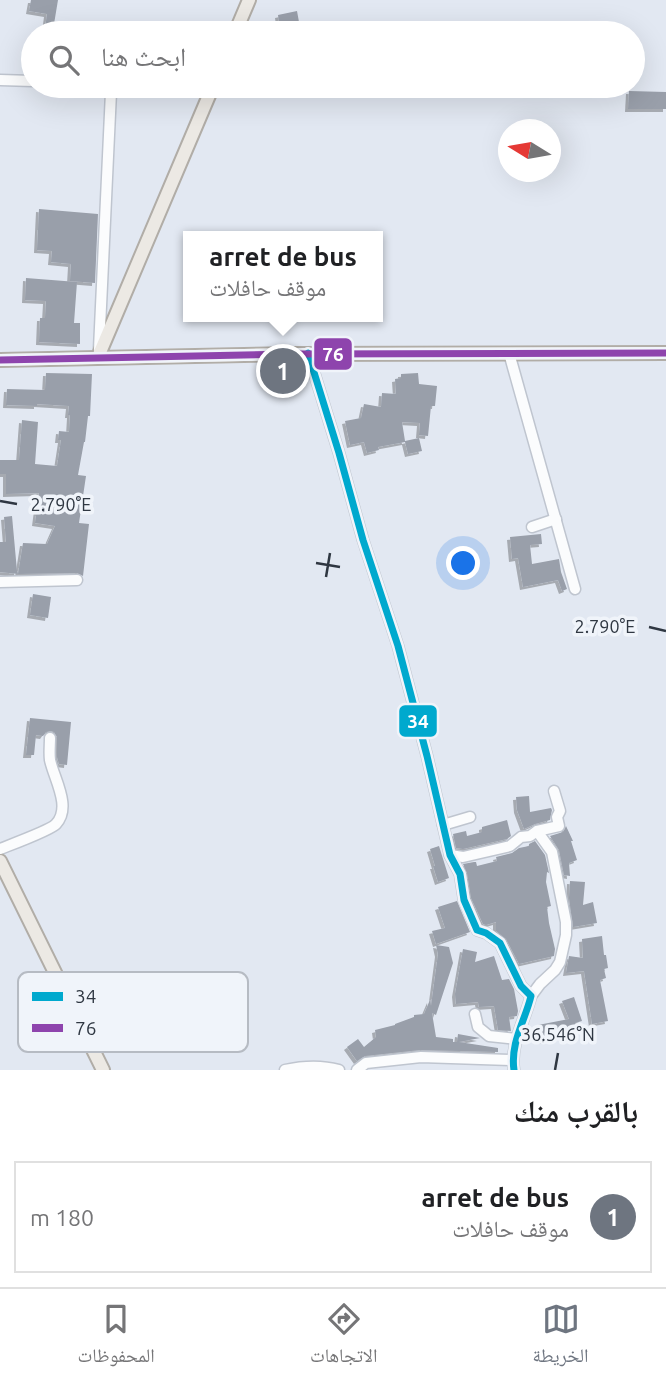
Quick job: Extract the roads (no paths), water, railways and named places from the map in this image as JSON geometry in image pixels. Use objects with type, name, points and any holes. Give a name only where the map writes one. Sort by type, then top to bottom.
[{"type":"main road","points":[[240,21],[249,0]]},
{"type":"main road","points":[[99,357],[208,98]]},
{"type":"main road","points":[[0,360],[308,354],[666,352]]},
{"type":"main road","points":[[0,861],[55,972]]},
{"type":"main road","points":[[94,1052],[103,1070]]},
{"type":"street","points":[[0,80],[21,81]]},
{"type":"street","points":[[99,357],[111,98]]},
{"type":"street","points":[[509,353],[575,589]]},
{"type":"street","points":[[308,354],[363,540],[398,646],[450,855],[460,874],[464,900],[477,930],[500,943],[521,986],[531,996]]},
{"type":"street","points":[[532,527],[556,519]]},
{"type":"street","points":[[0,582],[77,580]]},
{"type":"street","points":[[0,849],[55,826],[61,816],[60,794],[50,757],[50,738]]},
{"type":"street","points":[[450,855],[463,857],[510,846],[521,837],[559,826],[557,817],[560,811],[554,791]]},
{"type":"street","points":[[443,825],[470,817]]},
{"type":"street","points":[[357,1070],[366,1063],[421,1057],[514,1065],[516,1039],[531,996],[560,962],[566,935],[566,922],[552,852],[537,831]]},
{"type":"street","points":[[475,1014],[478,1027],[489,1036],[516,1039]]},
{"type":"street","points":[[285,1070],[299,1066],[339,1070]]},
{"type":"place","name":"arret de bus","points":[[283,371]]}]
